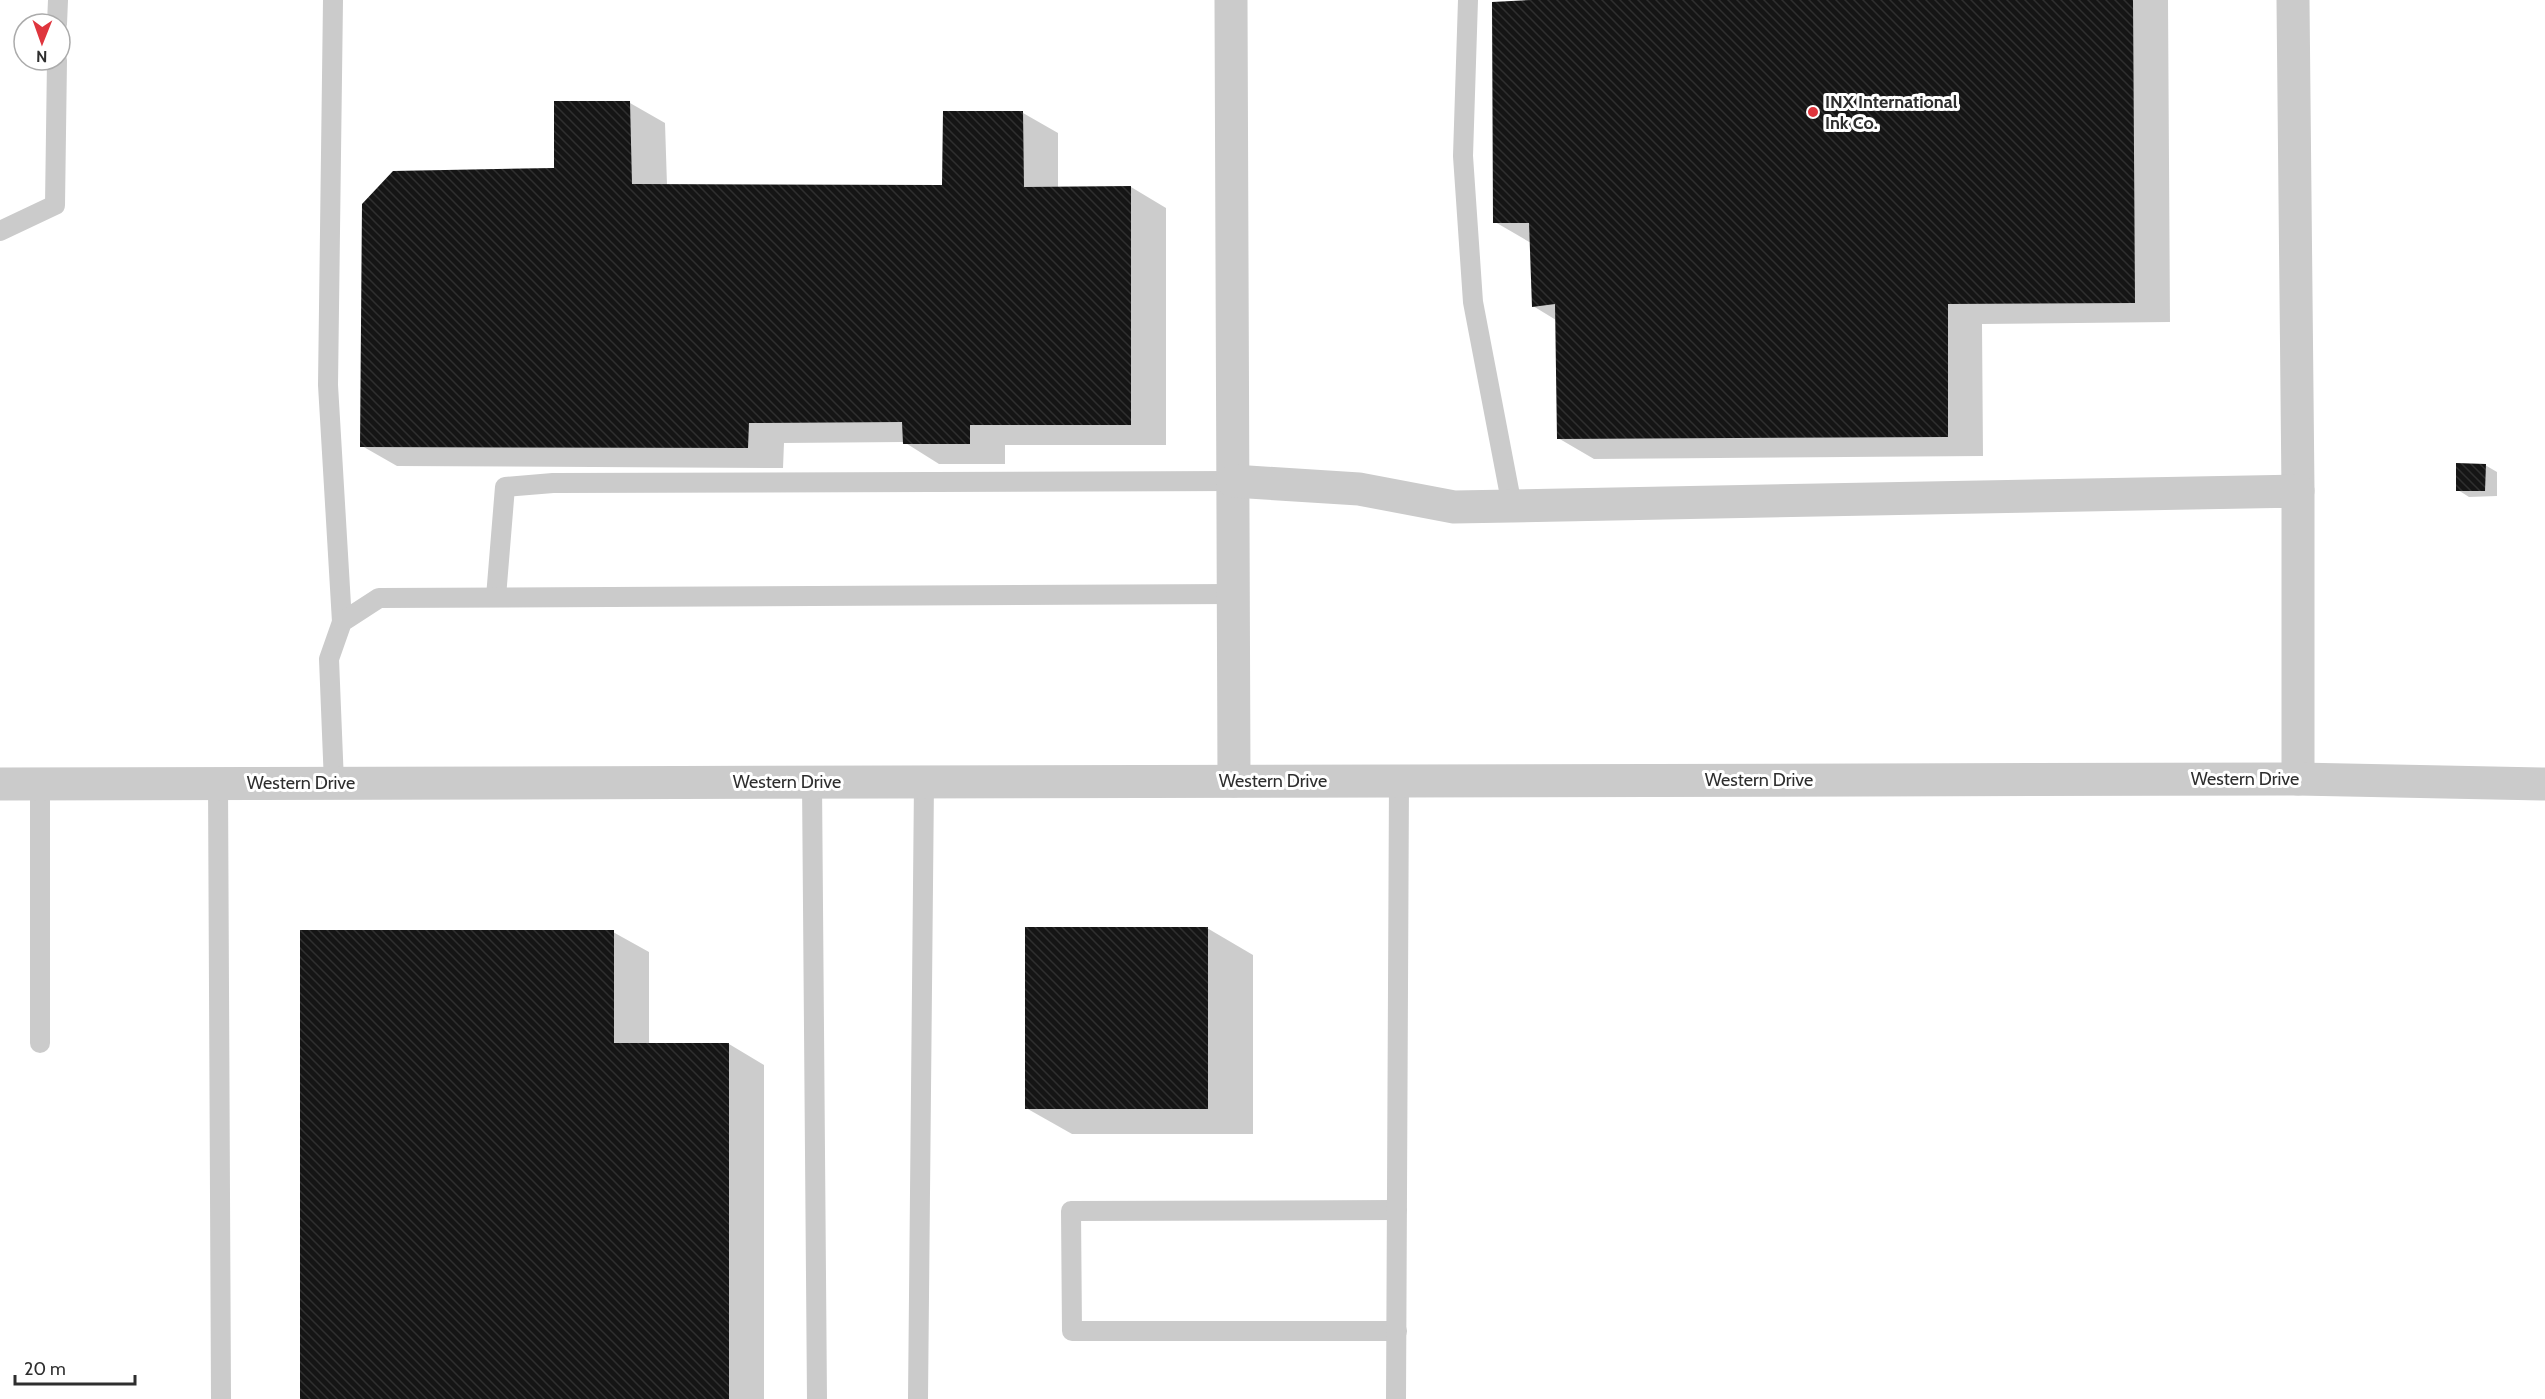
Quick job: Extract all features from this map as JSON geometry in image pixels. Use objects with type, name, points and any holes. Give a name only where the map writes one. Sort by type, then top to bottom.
[{"type":"street","points":[[1231,0],[1234,781]]},
{"type":"street","points":[[2293,0],[2298,491],[2298,779]]},
{"type":"street","points":[[1233,481],[1359,489],[1454,507],[2298,491]]},
{"type":"street","name":"Western Drive","points":[[0,784],[2298,779],[2545,784]]},
{"type":"lane","points":[[333,0],[328,385],[342,622],[329,659],[334,783]]},
{"type":"lane","points":[[1468,0],[1463,156],[1473,302],[1512,506]]},
{"type":"lane","points":[[0,231],[55,205],[57,72]]},
{"type":"lane","points":[[496,597],[504,487],[553,483],[1233,481]]},
{"type":"lane","points":[[342,622],[379,598],[1233,594]]},
{"type":"lane","points":[[1396,1399],[1399,781]]},
{"type":"lane","points":[[812,782],[817,1399]]},
{"type":"lane","points":[[918,1399],[924,782]]},
{"type":"lane","points":[[218,783],[221,1399]]},
{"type":"lane","points":[[40,784],[40,1043]]},
{"type":"lane","points":[[1397,1331],[1072,1331],[1071,1211],[1398,1210]]},
{"type":"building","name":"INX International Ink Co.","points":[[1531,0],[2133,0],[2135,303],[1948,304],[1948,437],[1557,439],[1555,304],[1532,307],[1529,223],[1493,223],[1492,2]]},
{"type":"building","points":[[554,101],[630,101],[632,184],[942,185],[943,111],[1023,111],[1024,187],[1131,186],[1131,425],[970,425],[970,444],[903,444],[902,422],[749,423],[748,448],[360,447],[362,204],[393,171],[554,168]]},
{"type":"building","points":[[2456,463],[2486,464],[2485,491],[2456,491]]},
{"type":"building","points":[[1025,927],[1208,927],[1208,1109],[1025,1109]]},
{"type":"building","points":[[300,930],[614,930],[614,1043],[729,1043],[729,1399],[300,1399]]},
{"type":"place","name":"INX International Ink Co.","points":[[1813,112]]}]
